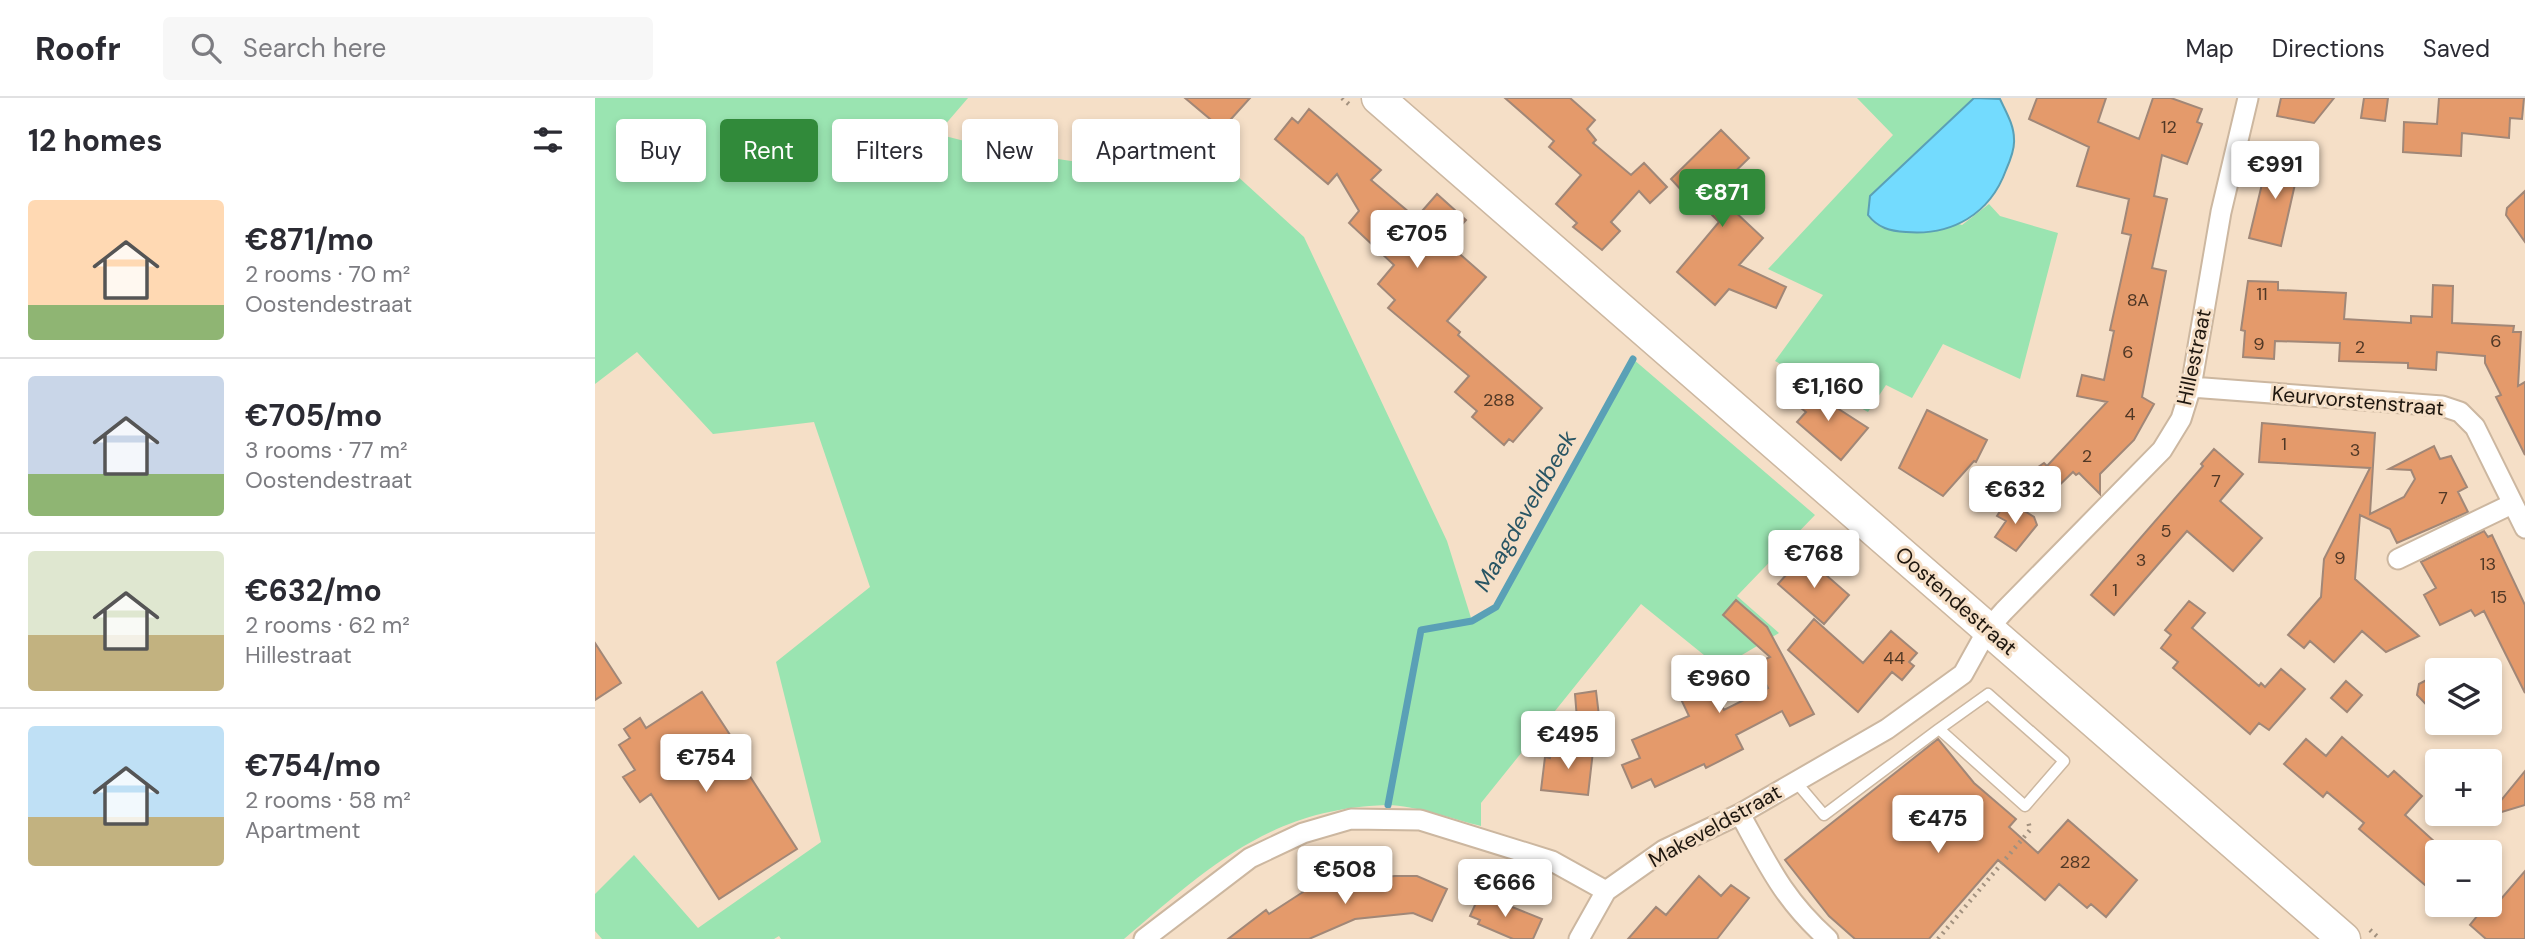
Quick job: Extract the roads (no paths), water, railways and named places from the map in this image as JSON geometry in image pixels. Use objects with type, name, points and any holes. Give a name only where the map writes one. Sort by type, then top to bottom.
[{"type":"main road","name":"Oostendestraat","points":[[1378,98],[2344,939]]},
{"type":"street","name":"Hillestraat","points":[[1988,629],[2162,450],[2181,419],[2191,387],[2221,212],[2248,98]]},
{"type":"street","name":"Keurvorstenstraat","points":[[2191,387],[2442,406],[2461,412],[2475,427],[2525,528]]},
{"type":"street","points":[[2398,559],[2512,504]]},
{"type":"street","name":"Makeveldstraat","points":[[1606,891],[1664,850],[1740,814],[1887,729],[1963,674],[1988,629]]},
{"type":"street","points":[[1740,814],[1783,893],[1803,917],[1828,939]]},
{"type":"street","points":[[1144,939],[1250,858],[1303,834],[1351,819],[1420,820],[1552,861],[1606,891],[1579,939]]},
{"type":"lane","points":[[1796,782],[1824,815],[1939,729],[1988,694],[2064,761],[2025,806],[1939,729]]},
{"type":"water","points":[[1974,98],[2000,99],[2014,134],[2011,159],[1990,199],[1967,219],[1939,230],[1900,232],[1876,223],[1868,215],[1870,196]]},
{"type":"waterway","name":"Maagdeveldbeek","points":[[1388,805],[1421,630],[1472,621],[1496,607],[1633,359]]}]
